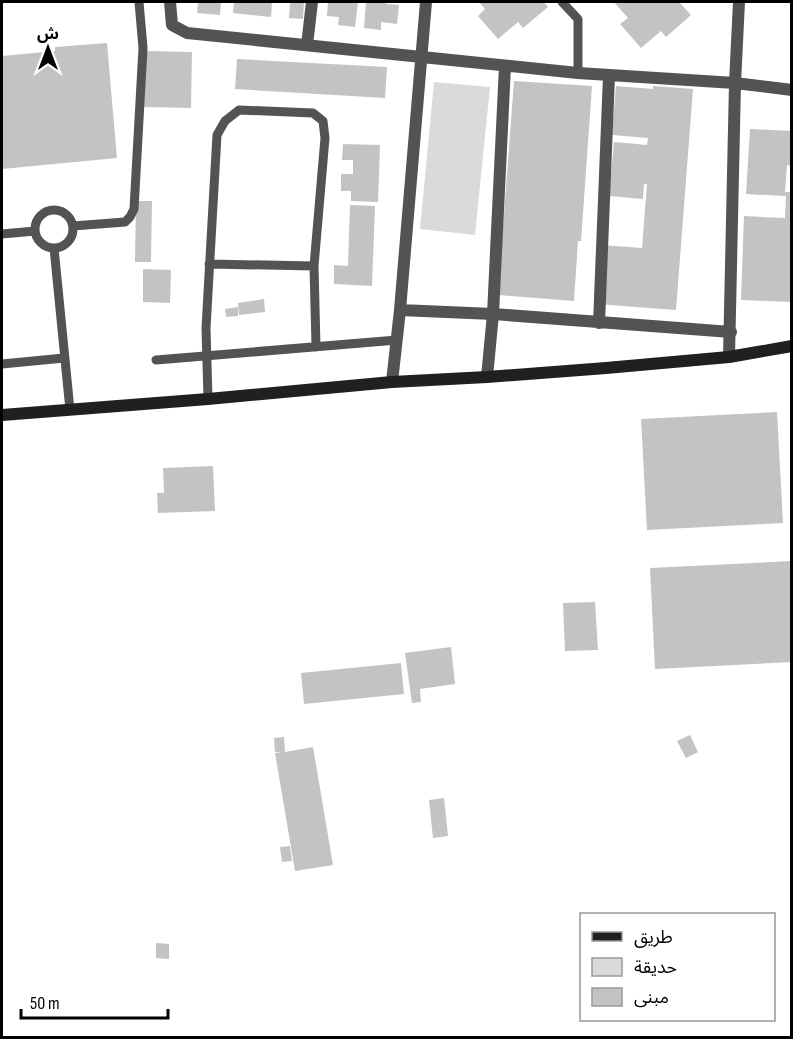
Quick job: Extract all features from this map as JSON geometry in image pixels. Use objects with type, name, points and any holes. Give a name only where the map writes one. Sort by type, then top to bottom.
[{"type":"main road","points":[[2,415],[392,382],[487,377],[729,357],[792,346]]},
{"type":"street","points":[[170,2],[172,25],[187,33],[609,76],[735,83],[792,90]]},
{"type":"street","points":[[307,45],[312,2]]},
{"type":"street","points":[[392,382],[426,2]]},
{"type":"street","points":[[729,357],[739,2]]},
{"type":"street","points":[[487,377],[493,314],[505,66]]},
{"type":"street","points":[[599,323],[609,76]]},
{"type":"street","points":[[400,310],[493,314],[731,332]]},
{"type":"lane","points":[[73,226],[125,222],[130,218],[134,209],[143,48],[139,2]]},
{"type":"lane","points":[[568,4],[578,19],[578,73]]},
{"type":"lane","points":[[208,399],[206,328],[217,135],[225,122],[239,110],[313,113],[323,122],[325,138],[314,266],[315,347]]},
{"type":"lane","points":[[54,210],[63,213],[70,219],[73,226],[69,241],[63,246],[54,248],[46,247],[39,242],[34,231],[38,218],[45,212],[54,210]]},
{"type":"lane","points":[[2,234],[34,231]]},
{"type":"lane","points":[[54,248],[70,410]]},
{"type":"lane","points":[[209,264],[314,266]]},
{"type":"lane","points":[[156,360],[397,340]]},
{"type":"lane","points":[[2,364],[64,358]]},
{"type":"green space","points":[[434,82],[490,87],[475,235],[420,229]]},
{"type":"building","points":[[198,2],[221,2],[220,15],[197,13]]},
{"type":"building","points":[[234,2],[272,2],[271,17],[233,13]]},
{"type":"building","points":[[290,2],[304,2],[303,19],[289,18]]},
{"type":"building","points":[[328,2],[358,2],[355,27],[338,25],[339,17],[327,16]]},
{"type":"building","points":[[366,2],[386,2],[386,4],[399,5],[397,24],[381,22],[381,30],[364,28]]},
{"type":"building","points":[[479,2],[544,2],[548,7],[523,28],[518,22],[498,39],[478,16],[485,9]]},
{"type":"building","points":[[614,2],[679,2],[691,15],[666,37],[661,31],[641,48],[620,24],[628,18]]},
{"type":"building","points":[[107,43],[117,158],[2,169],[2,56],[55,51],[55,47]]},
{"type":"building","points":[[145,51],[192,52],[191,108],[144,107]]},
{"type":"building","points":[[237,59],[387,67],[385,98],[235,89]]},
{"type":"building","points":[[514,81],[592,86],[581,241],[578,241],[574,301],[498,295]]},
{"type":"building","points":[[616,86],[693,89],[676,310],[596,304],[601,245],[642,248],[647,184],[644,184],[643,199],[609,196],[614,142],[647,145],[648,138],[612,135]]},
{"type":"building","points":[[750,129],[792,131],[792,166],[787,165],[785,192],[792,192],[792,302],[741,300],[744,216],[785,218],[786,196],[746,194]]},
{"type":"building","points":[[343,144],[380,145],[378,202],[351,201],[351,191],[341,191],[341,174],[353,174],[353,160],[342,160]]},
{"type":"building","points":[[136,201],[152,201],[151,262],[135,262]]},
{"type":"building","points":[[350,205],[375,206],[372,286],[334,284],[334,265],[348,266]]},
{"type":"building","points":[[143,269],[171,270],[170,303],[143,302]]},
{"type":"building","points":[[264,299],[265,312],[239,315],[238,303]]},
{"type":"building","points":[[238,307],[238,316],[226,317],[225,309]]},
{"type":"building","points":[[777,412],[783,523],[647,530],[641,419]]},
{"type":"building","points":[[213,466],[215,511],[158,513],[157,493],[164,493],[163,468]]},
{"type":"building","points":[[792,561],[792,662],[655,669],[650,568]]},
{"type":"building","points":[[595,602],[598,650],[565,651],[563,603]]},
{"type":"building","points":[[451,647],[455,684],[420,689],[421,702],[412,703],[405,653]]},
{"type":"building","points":[[401,663],[404,694],[304,704],[301,673]]},
{"type":"building","points":[[690,735],[698,752],[686,758],[677,741]]},
{"type":"building","points":[[284,737],[285,752],[313,747],[333,865],[295,871],[275,753],[282,752],[275,752],[274,738]]},
{"type":"building","points":[[444,798],[448,836],[433,838],[429,800]]},
{"type":"building","points":[[290,846],[292,861],[282,862],[280,847]]},
{"type":"building","points":[[156,943],[169,944],[169,959],[156,958]]}]
